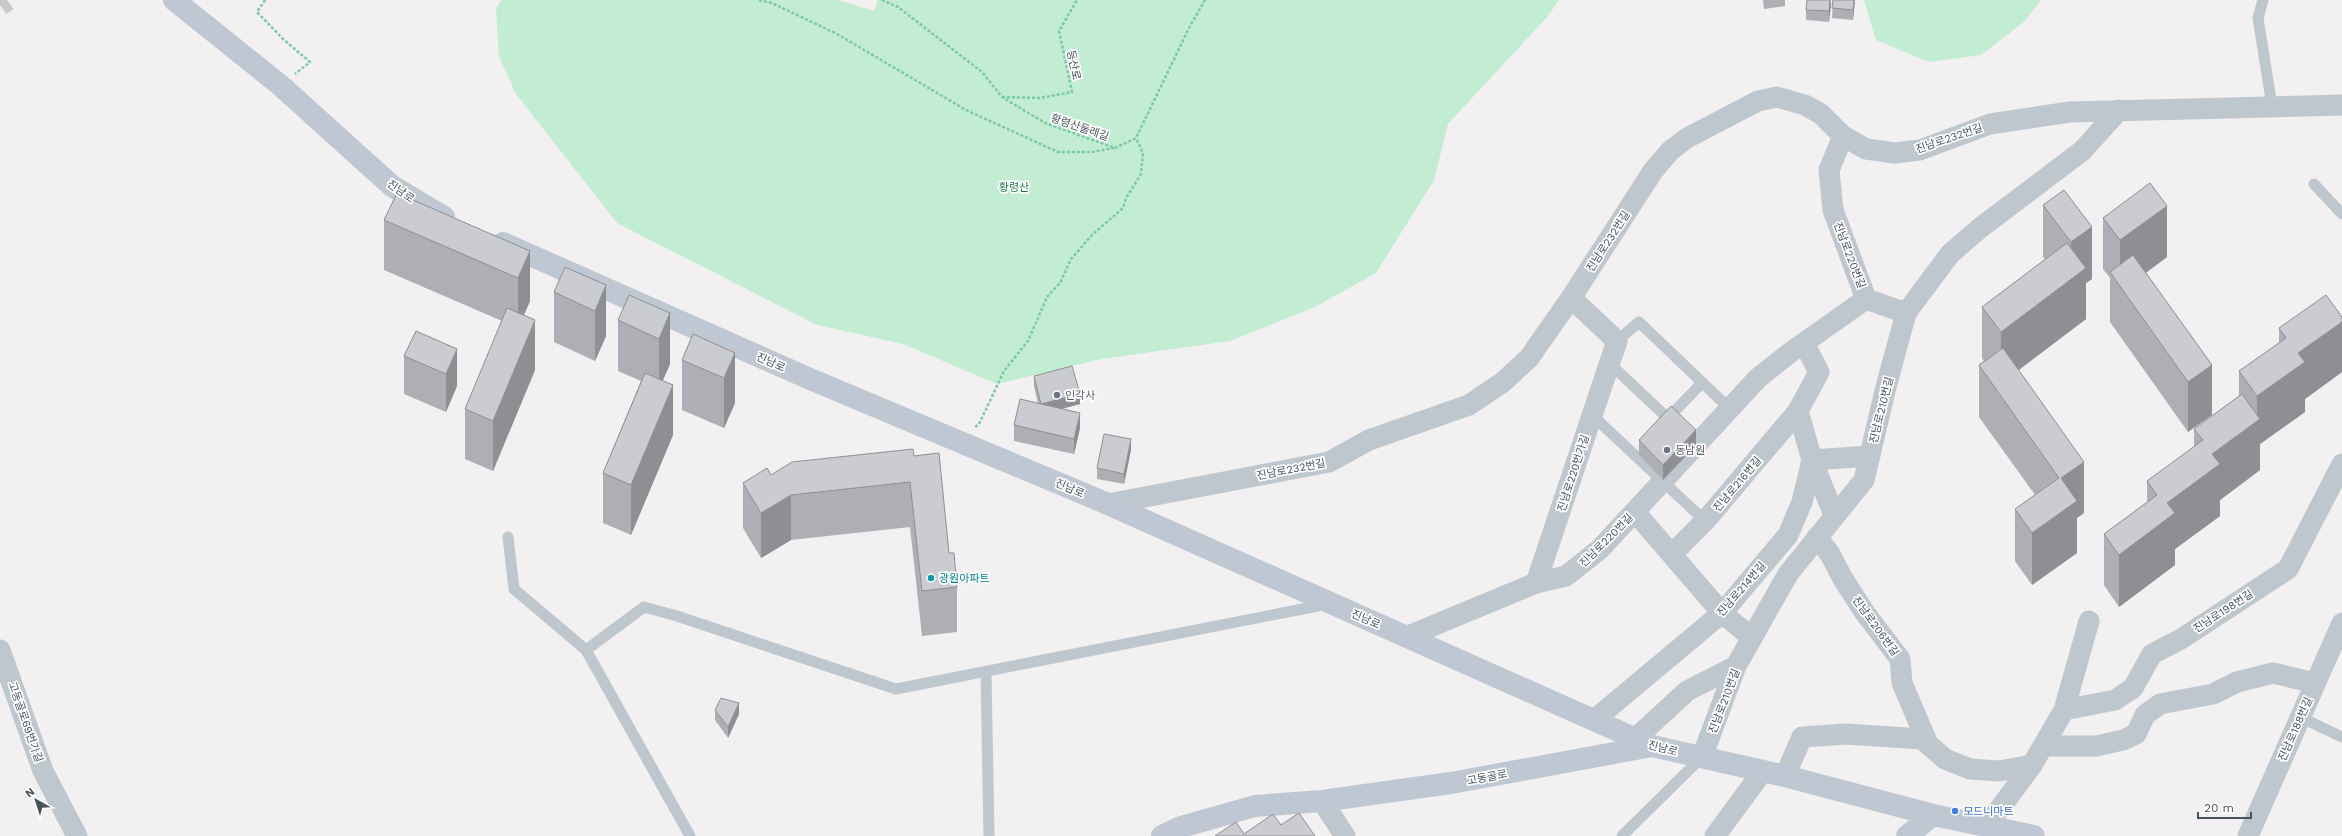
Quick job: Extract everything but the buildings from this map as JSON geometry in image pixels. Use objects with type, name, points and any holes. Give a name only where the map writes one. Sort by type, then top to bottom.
[{"type":"main road","name":"진남로","points":[[174,0],[280,85],[392,186],[435,213],[464,226]]},
{"type":"main road","name":"진남로","points":[[486,236],[810,379],[1108,504],[1644,742],[1785,776],[1930,826],[1987,826],[2034,836]]},
{"type":"main road","name":"고동골로","points":[[1162,836],[1180,827],[1255,806],[1322,801],[1451,784],[1644,742]]},
{"type":"main road","points":[[1907,836],[1930,826]]},
{"type":"street","name":"진남로232번길","points":[[1108,504],[1329,462],[1369,440],[1469,405],[1503,382],[1528,358],[1571,298],[1653,171],[1670,151],[1687,138],[1758,101],[1776,97],[1805,105],[1821,114],[1843,136],[1866,149],[1895,153],[1920,150],[1990,124],[2070,112],[2342,105]]},
{"type":"street","name":"진남로210번길","points":[[1702,757],[1736,666],[1788,574],[1834,515],[1864,480],[1906,313],[1950,254],[1980,228],[2082,151],[2120,110]]},
{"type":"street","name":"진남로220번길","points":[[1406,637],[1536,583],[1566,576],[1583,564],[1663,482],[1688,437],[1730,409],[1758,378],[1866,298],[1833,210],[1829,170],[1843,136]]},
{"type":"street","points":[[1571,298],[1616,341]]},
{"type":"street","points":[[1866,298],[1906,313]]},
{"type":"street","name":"진남로220번가길","points":[[1536,583],[1616,341]]},
{"type":"street","name":"진남로216번길","points":[[1672,554],[1705,521],[1798,411],[1819,372],[1804,343]]},
{"type":"street","points":[[1798,411],[1812,460],[1834,515]]},
{"type":"street","points":[[1812,460],[1870,456]]},
{"type":"street","name":"진남로214번길","points":[[1594,720],[1722,613],[1788,535],[1802,502],[1812,460]]},
{"type":"street","name":"진남로198번길","points":[[2064,710],[2115,700],[2133,688],[2152,654],[2181,639],[2288,569],[2342,464]]},
{"type":"street","points":[[1635,512],[1722,613],[1752,638]]},
{"type":"street","name":"진남로206번길","points":[[1818,537],[1830,554],[1843,579],[1864,613],[1900,659],[1902,682],[1928,744]]},
{"type":"street","points":[[1987,826],[2032,765],[2064,710],[2089,621]]},
{"type":"street","name":"진남로188번길","points":[[2248,836],[2342,623]]},
{"type":"street","name":"고동골로69번가길","points":[[0,650],[44,771],[77,836]]},
{"type":"street","points":[[1644,742],[1687,691],[1736,666]]},
{"type":"street","points":[[2044,746],[2096,746],[2123,740],[2136,734],[2145,715],[2160,704],[2213,694],[2237,682],[2273,673],[2315,684]]},
{"type":"street","name":"진남로206번길","points":[[1785,776],[1802,737],[1846,734],[1922,739],[1945,758],[1970,769],[1999,770],[2032,765]]},
{"type":"street","points":[[1715,836],[1763,771]]},
{"type":"street","points":[[1322,801],[1345,836]]},
{"type":"lane","points":[[2263,0],[2258,18],[2272,106]]},
{"type":"lane","points":[[2314,184],[2342,214]]},
{"type":"lane","points":[[1616,341],[1640,322],[1702,384],[1730,409]]},
{"type":"lane","points":[[1609,363],[1688,437]]},
{"type":"lane","points":[[1661,431],[1669,420],[1702,384]]},
{"type":"lane","points":[[1592,415],[1705,521]]},
{"type":"lane","points":[[1636,457],[1646,447]]},
{"type":"lane","points":[[508,537],[514,589],[586,650],[690,836]]},
{"type":"lane","points":[[586,650],[644,607],[677,616],[896,689],[1332,604]]},
{"type":"lane","points":[[986,672],[989,836]]},
{"type":"lane","points":[[2300,717],[2342,737]]},
{"type":"lane","points":[[1622,836],[1702,757]]},
{"type":"path","points":[[265,0],[257,12],[283,39],[310,62],[280,85]]},
{"type":"path","points":[[759,0],[772,3],[837,34],[966,110],[1058,152],[1092,152],[1115,148]]},
{"type":"path","name":"황령산둘레길","points":[[882,0],[898,7],[982,72],[1002,97],[1044,123],[1115,148],[1136,138]]},
{"type":"path","name":"등산로","points":[[1002,97],[1040,98],[1072,92],[1059,31],[1077,0]]},
{"type":"path","points":[[954,440],[979,424],[1004,371],[1028,341],[1047,297],[1060,283],[1071,259],[1092,235],[1123,208],[1126,198],[1141,174],[1143,154],[1136,138],[1189,28],[1205,0]]},
{"type":"green space","name":"황령산","points":[[502,0],[839,0],[874,11],[878,0],[1559,0],[1548,16],[1448,124],[1434,180],[1376,273],[1315,307],[1230,341],[1101,359],[997,384],[903,344],[817,325],[617,223],[516,94],[499,57],[496,8]]},
{"type":"green space","points":[[1864,0],[2041,0],[2024,22],[1981,55],[1929,62],[1876,40]]},
{"type":"tunnel","points":[[0,5],[7,0]]},
{"type":"place","name":"인각사","points":[[1057,395]]},
{"type":"place","name":"동남원","points":[[1667,450]]},
{"type":"place","name":"광원아파트","points":[[931,578]]},
{"type":"place","name":"모드니마트","points":[[1955,811]]}]
